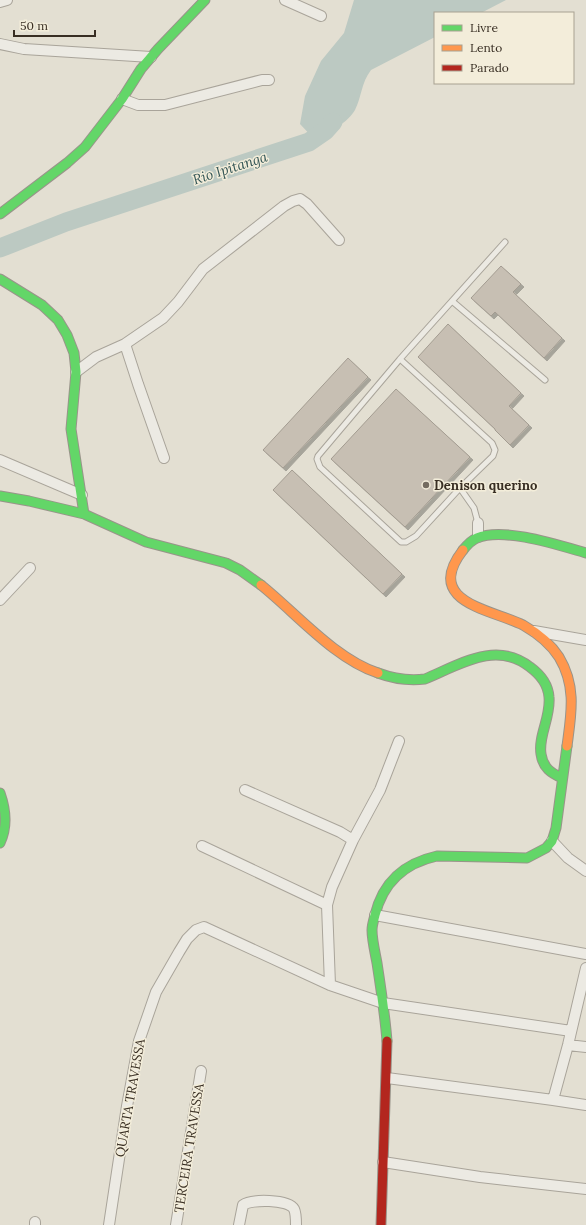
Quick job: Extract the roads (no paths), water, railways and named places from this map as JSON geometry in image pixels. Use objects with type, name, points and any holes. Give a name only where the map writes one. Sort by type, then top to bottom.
[{"type":"main road","points":[[0,214],[67,163],[85,147],[122,99],[141,69],[205,0]]},
{"type":"main road","points":[[0,279],[42,305],[58,320],[67,335],[74,353],[76,372],[71,429],[84,514]]},
{"type":"main road","points":[[0,496],[29,500],[84,514],[107,523],[146,542],[226,563],[239,568],[252,577],[320,636],[356,664],[369,671],[398,679],[425,679],[484,656],[497,654],[517,657],[525,662],[545,682],[549,700],[547,720],[540,743],[541,755],[560,792]]},
{"type":"main road","points":[[381,1225],[382,1162],[387,1078],[386,1028],[372,929],[378,902],[386,887],[398,874],[424,859],[448,856],[527,858],[546,848],[552,841],[556,828],[572,705],[568,673],[554,650],[545,640],[532,630],[477,608],[464,601],[451,585],[450,579],[452,569],[462,551],[478,537],[506,535],[518,536],[586,553]]},
{"type":"main road","points":[[549,770],[563,773]]},
{"type":"main road","points":[[0,793],[4,804],[6,820],[4,836],[0,843]]},
{"type":"street","points":[[0,2],[7,0]]},
{"type":"street","points":[[285,0],[321,16]]},
{"type":"street","points":[[0,44],[24,49],[151,57]]},
{"type":"street","points":[[122,99],[138,105],[165,105],[262,80],[269,80]]},
{"type":"street","points":[[76,372],[96,357],[125,344],[162,318],[171,310],[203,269],[284,206],[293,201],[300,199],[307,204],[339,240]]},
{"type":"street","points":[[125,344],[164,458]]},
{"type":"street","points":[[0,460],[82,495]]},
{"type":"street","points":[[478,523],[478,537]]},
{"type":"street","points":[[0,600],[30,568]]},
{"type":"street","points":[[532,630],[586,640]]},
{"type":"street","points":[[399,741],[380,790],[353,840],[332,887],[327,905],[330,985],[383,1003],[571,1032]]},
{"type":"street","points":[[245,790],[340,832],[353,840]]},
{"type":"street","points":[[552,841],[568,858],[586,871]]},
{"type":"street","points":[[202,846],[327,905]]},
{"type":"street","points":[[375,915],[586,954]]},
{"type":"street","name":"QUARTA TRAVESSA","points":[[109,1225],[138,1041],[156,992],[178,952],[187,939],[196,930],[204,928],[212,930],[330,985]]},
{"type":"street","points":[[553,1100],[568,1045],[586,968]]},
{"type":"street","points":[[568,1045],[586,1047]]},
{"type":"street","name":"TERCEIRA TRAVESSA","points":[[176,1225],[201,1071]]},
{"type":"street","points":[[387,1078],[586,1105]]},
{"type":"street","points":[[382,1162],[480,1177],[586,1189]]},
{"type":"street","points":[[240,1221],[242,1205],[246,1203],[281,1202],[290,1205],[294,1210],[296,1225]]},
{"type":"lane","points":[[400,359],[494,446],[495,453],[460,488],[416,536],[406,542],[401,542],[320,467],[317,463],[318,456],[400,359],[505,242]]},
{"type":"lane","points":[[452,301],[545,380]]},
{"type":"lane","points":[[460,488],[474,508],[478,523]]},
{"type":"waterway","name":"Rio Ipitanga","points":[[0,248],[66,222],[309,142],[325,131],[333,122]]},
{"type":"place","name":"Denison querino","points":[[426,485]]}]
